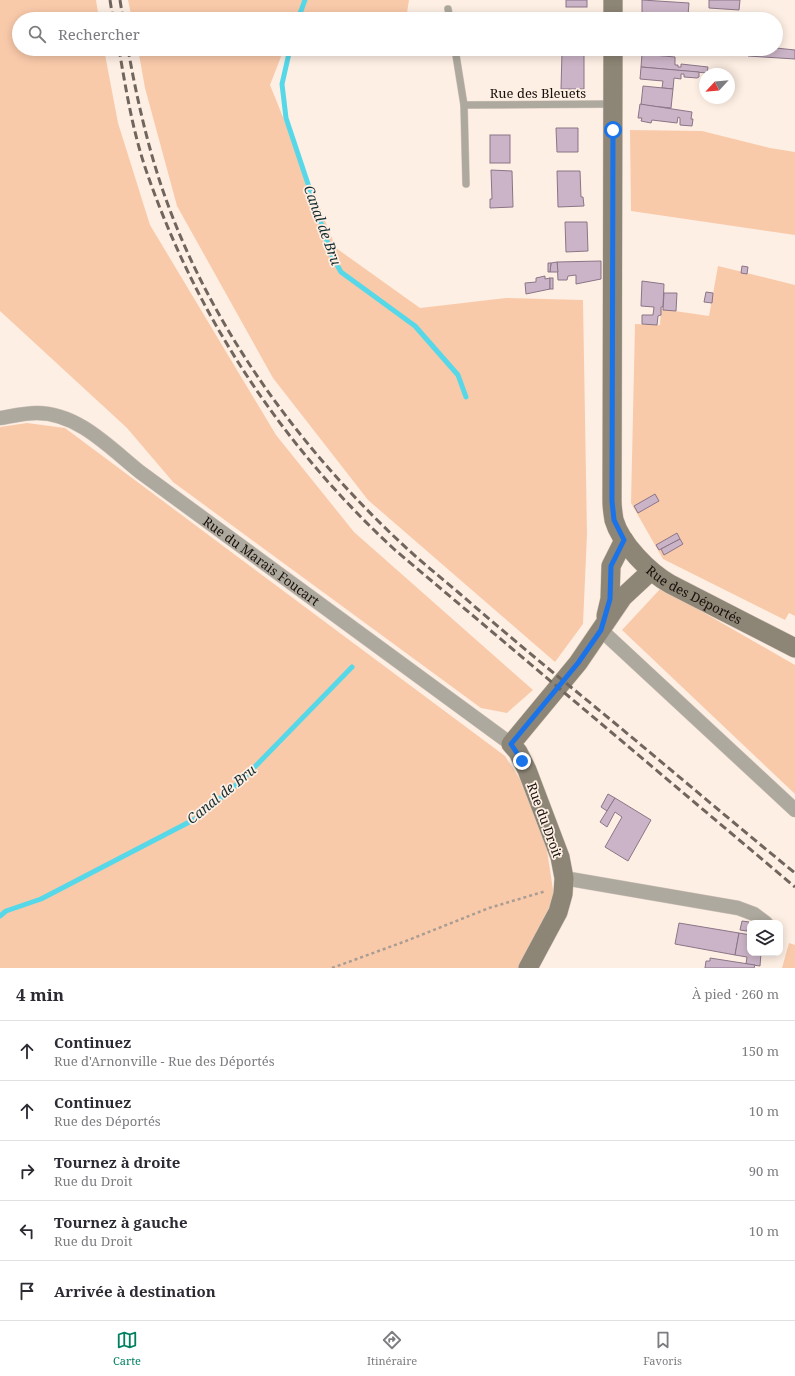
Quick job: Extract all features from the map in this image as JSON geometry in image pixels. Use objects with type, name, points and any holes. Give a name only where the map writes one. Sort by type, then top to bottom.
[{"type":"street","points":[[613,0],[613,12]]},
{"type":"street","points":[[613,56],[613,104]]},
{"type":"street","name":"Rue des Déportés","points":[[613,104],[612,501],[614,520],[624,540],[651,571],[670,584],[795,648]]},
{"type":"street","name":"Rue du Marais Foucart","points":[[0,418],[28,414],[45,414],[65,418],[81,426],[140,472],[511,744]]},
{"type":"street","points":[[601,630],[610,599],[611,566],[624,540]]},
{"type":"street","points":[[511,744],[578,663],[623,597],[651,571]]},
{"type":"street","points":[[601,630],[795,810]]},
{"type":"street","name":"Rue du Droit","points":[[511,744],[518,752],[527,770],[560,858],[564,882],[561,902],[554,920],[528,968]]},
{"type":"street","points":[[564,882],[738,908],[754,914],[762,920]]},
{"type":"lane","points":[[456,56],[464,105],[466,184]]},
{"type":"lane","name":"Rue des Bleuets","points":[[464,105],[613,104]]},
{"type":"path","points":[[332,968],[406,941],[494,906],[528,896],[564,882]]},
{"type":"shaded area","points":[[0,0],[96,0],[98,12],[12,12],[12,56],[105,56],[118,123],[150,225],[276,435],[354,532],[533,690],[507,713],[481,708],[173,482],[127,428],[0,311]]},
{"type":"shaded area","points":[[128,0],[409,0],[407,12],[131,12]]},
{"type":"shaded area","points":[[139,56],[281,56],[270,85],[336,248],[420,308],[506,298],[583,300],[587,534],[583,624],[555,662],[368,500],[273,378],[177,206],[145,88]]},
{"type":"shaded area","points":[[630,130],[702,131],[770,148],[795,152],[795,235],[631,211]]},
{"type":"shaded area","points":[[718,266],[795,285],[795,616],[789,613],[785,620],[663,559],[631,503],[635,324],[660,325],[661,309],[709,316]]},
{"type":"shaded area","points":[[27,423],[65,428],[505,756],[520,779],[546,844],[554,896],[541,927],[519,968],[0,968],[0,427]]},
{"type":"shaded area","points":[[661,588],[795,665],[795,794],[622,630]]},
{"type":"shaded area","points":[[789,943],[795,945],[795,968],[782,968]]},
{"type":"building","points":[[566,0],[587,0],[587,7],[566,7]]},
{"type":"building","points":[[642,0],[689,3],[688,12],[642,12]]},
{"type":"building","points":[[709,0],[740,0],[739,10],[709,8]]},
{"type":"building","points":[[783,49],[795,50],[795,59],[748,56],[783,56]]},
{"type":"building","points":[[562,56],[584,56],[584,89],[561,89]]},
{"type":"building","points":[[642,56],[675,57],[675,65],[678,65],[678,67],[681,67],[681,64],[708,67],[699,68],[699,72],[641,67]]},
{"type":"building","points":[[641,67],[699,72],[699,77],[697,78],[684,77],[684,74],[681,74],[681,79],[674,78],[673,89],[662,88],[663,81],[640,79]]},
{"type":"building","points":[[643,86],[673,89],[671,108],[641,105]]},
{"type":"building","points":[[640,104],[692,112],[692,126],[680,125],[680,118],[678,117],[677,123],[652,120],[651,123],[641,121],[642,118],[638,118]]},
{"type":"building","points":[[556,128],[578,128],[578,152],[557,152]]},
{"type":"building","points":[[490,135],[510,135],[510,163],[490,163]]},
{"type":"building","points":[[491,170],[512,171],[513,207],[490,208],[490,199],[492,199]]},
{"type":"building","points":[[557,171],[580,171],[581,197],[583,197],[584,206],[558,207]]},
{"type":"building","points":[[565,222],[587,222],[588,251],[566,252]]},
{"type":"building","points":[[601,261],[601,279],[576,284],[576,275],[568,276],[567,280],[558,280],[557,262]]},
{"type":"building","points":[[557,262],[558,272],[550,272],[551,263]]},
{"type":"building","points":[[548,263],[551,263],[550,272],[548,272]]},
{"type":"building","points":[[742,266],[748,267],[747,274],[741,273]]},
{"type":"building","points":[[545,276],[545,279],[550,278],[550,289],[526,294],[525,283],[536,282],[536,278]]},
{"type":"building","points":[[550,278],[553,278],[553,289],[550,289]]},
{"type":"building","points":[[642,281],[664,284],[663,307],[661,307],[661,315],[658,316],[657,325],[642,324],[642,315],[653,315],[654,307],[641,306]]},
{"type":"building","points":[[706,292],[713,293],[712,303],[704,302]]},
{"type":"building","points":[[664,293],[677,293],[676,311],[663,310]]},
{"type":"building","points":[[655,494],[659,501],[638,513],[634,506]]},
{"type":"building","points":[[677,533],[680,539],[659,550],[656,545]]},
{"type":"building","points":[[680,539],[683,544],[664,555],[661,549]]},
{"type":"building","points":[[608,794],[615,798],[607,811],[601,807]]},
{"type":"building","points":[[615,798],[651,820],[628,861],[605,847],[622,817],[615,812],[607,827],[600,822]]},
{"type":"building","points":[[742,921],[747,922],[747,931],[740,930]]},
{"type":"building","points":[[679,923],[739,933],[735,955],[675,944]]},
{"type":"building","points":[[739,933],[747,934],[747,956],[761,956],[760,966],[746,964],[747,957],[735,955]]},
{"type":"building","points":[[710,958],[755,965],[754,968],[705,968],[706,961],[710,961]]},
{"type":"waterway","name":"Canal de Bru","points":[[301,12],[305,0]]},
{"type":"waterway","name":"Canal de Bru","points":[[288,56],[282,84],[286,118],[332,256],[341,272],[415,326],[458,375],[466,397]]},
{"type":"waterway","name":"Canal de Bru","points":[[0,916],[6,911],[41,899],[197,818],[242,780],[352,667]]},
{"type":"railway","points":[[110,0],[112,12]]},
{"type":"railway","points":[[120,0],[122,12]]},
{"type":"railway","points":[[120,56],[130,111],[142,158],[167,226],[191,278],[218,328],[247,376],[280,423],[354,510],[395,550],[795,887]]},
{"type":"railway","points":[[129,56],[146,133],[160,182],[179,233],[202,282],[228,331],[258,377],[290,422],[325,465],[362,505],[429,568],[529,653],[795,873]]},
{"type":"route","points":[[522,761],[518,752],[511,744],[578,663],[601,630],[609,607],[611,591],[611,566],[624,540],[614,520],[612,509],[613,130]]}]
